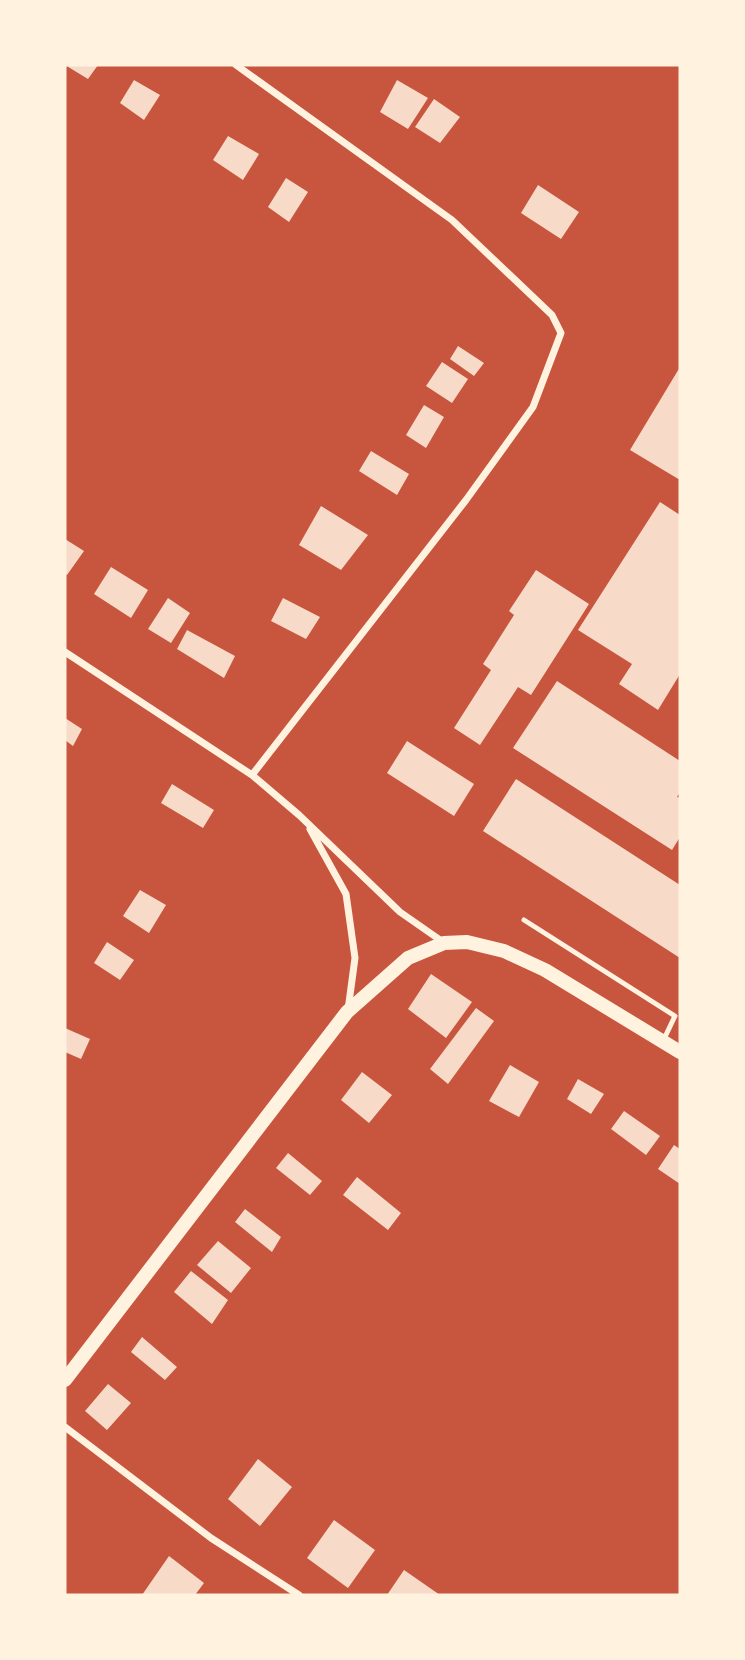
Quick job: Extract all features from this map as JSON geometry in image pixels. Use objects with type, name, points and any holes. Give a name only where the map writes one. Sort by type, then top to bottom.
[{"type":"main road","points":[[65,1380],[348,1012],[408,958],[444,943],[467,942],[504,950],[545,970],[680,1052]]},
{"type":"street","points":[[236,65],[452,220],[552,315],[561,333],[533,407],[466,500],[252,775]]},
{"type":"street","points":[[65,652],[252,775],[299,815],[400,912],[444,943]]},
{"type":"street","points":[[299,815],[346,894],[355,958],[348,1012]]},
{"type":"street","points":[[65,1427],[211,1538],[299,1595]]},
{"type":"lane","points":[[524,920],[675,1016],[662,1042]]},
{"type":"building","points":[[65,65],[98,65],[88,79]]},
{"type":"building","points":[[134,80],[160,95],[144,120],[120,103]]},
{"type":"building","points":[[397,80],[428,98],[408,129],[380,112]]},
{"type":"building","points":[[434,99],[460,117],[440,143],[415,127]]},
{"type":"building","points":[[228,136],[259,154],[243,180],[213,160]]},
{"type":"building","points":[[286,178],[308,192],[289,222],[268,207]]},
{"type":"building","points":[[538,185],[579,212],[561,239],[521,213]]},
{"type":"building","points":[[458,346],[484,363],[474,376],[450,359]]},
{"type":"building","points":[[442,362],[468,379],[452,403],[426,386]]},
{"type":"building","points":[[680,367],[680,480],[630,450]]},
{"type":"building","points":[[424,405],[444,417],[426,448],[406,435]]},
{"type":"building","points":[[371,451],[409,474],[397,495],[359,471]]},
{"type":"building","points":[[660,502],[680,515],[680,674],[658,710],[619,684],[632,664],[578,630]]},
{"type":"building","points":[[321,506],[368,535],[341,570],[299,545]]},
{"type":"building","points":[[65,539],[84,551],[67,575],[65,574]]},
{"type":"building","points":[[111,567],[148,590],[131,618],[94,594]]},
{"type":"building","points":[[536,570],[589,604],[531,695],[518,687],[480,745],[454,728],[491,670],[483,664],[514,615],[509,611]]},
{"type":"building","points":[[168,598],[190,613],[171,643],[148,629]]},
{"type":"building","points":[[283,598],[320,617],[306,639],[271,621]]},
{"type":"building","points":[[187,630],[235,656],[224,678],[177,649]]},
{"type":"building","points":[[557,681],[680,761],[680,792],[677,797],[680,798],[680,837],[672,850],[513,748]]},
{"type":"building","points":[[65,718],[82,729],[73,746],[65,740]]},
{"type":"building","points":[[407,741],[474,784],[454,816],[387,773]]},
{"type":"building","points":[[516,779],[680,885],[680,958],[483,831]]},
{"type":"building","points":[[172,784],[214,810],[203,828],[161,803]]},
{"type":"building","points":[[140,890],[166,905],[149,933],[123,916]]},
{"type":"building","points":[[107,942],[134,960],[120,980],[94,963]]},
{"type":"building","points":[[431,974],[472,1002],[446,1038],[408,1009]]},
{"type":"building","points":[[476,1008],[494,1021],[448,1084],[430,1069]]},
{"type":"building","points":[[65,1028],[90,1039],[81,1059],[65,1052]]},
{"type":"building","points":[[510,1065],[539,1082],[519,1117],[489,1101]]},
{"type":"building","points":[[362,1072],[392,1095],[369,1123],[341,1100]]},
{"type":"building","points":[[578,1079],[604,1094],[591,1114],[567,1099]]},
{"type":"building","points":[[624,1111],[660,1136],[646,1155],[611,1129]]},
{"type":"building","points":[[674,1145],[680,1149],[680,1184],[658,1169]]},
{"type":"building","points":[[288,1153],[322,1181],[310,1195],[276,1168]]},
{"type":"building","points":[[357,1177],[401,1213],[388,1230],[343,1195]]},
{"type":"building","points":[[245,1209],[281,1237],[272,1252],[235,1222]]},
{"type":"building","points":[[218,1241],[251,1268],[231,1293],[197,1265]]},
{"type":"building","points":[[191,1271],[228,1300],[212,1324],[174,1292]]},
{"type":"building","points":[[142,1337],[177,1367],[165,1380],[131,1352]]},
{"type":"building","points":[[108,1384],[131,1403],[107,1430],[85,1411]]},
{"type":"building","points":[[258,1459],[292,1487],[260,1526],[228,1499]]},
{"type":"building","points":[[334,1520],[375,1550],[348,1588],[307,1558]]},
{"type":"building","points":[[169,1556],[204,1583],[195,1595],[142,1595]]},
{"type":"building","points":[[404,1570],[440,1595],[387,1595]]}]
